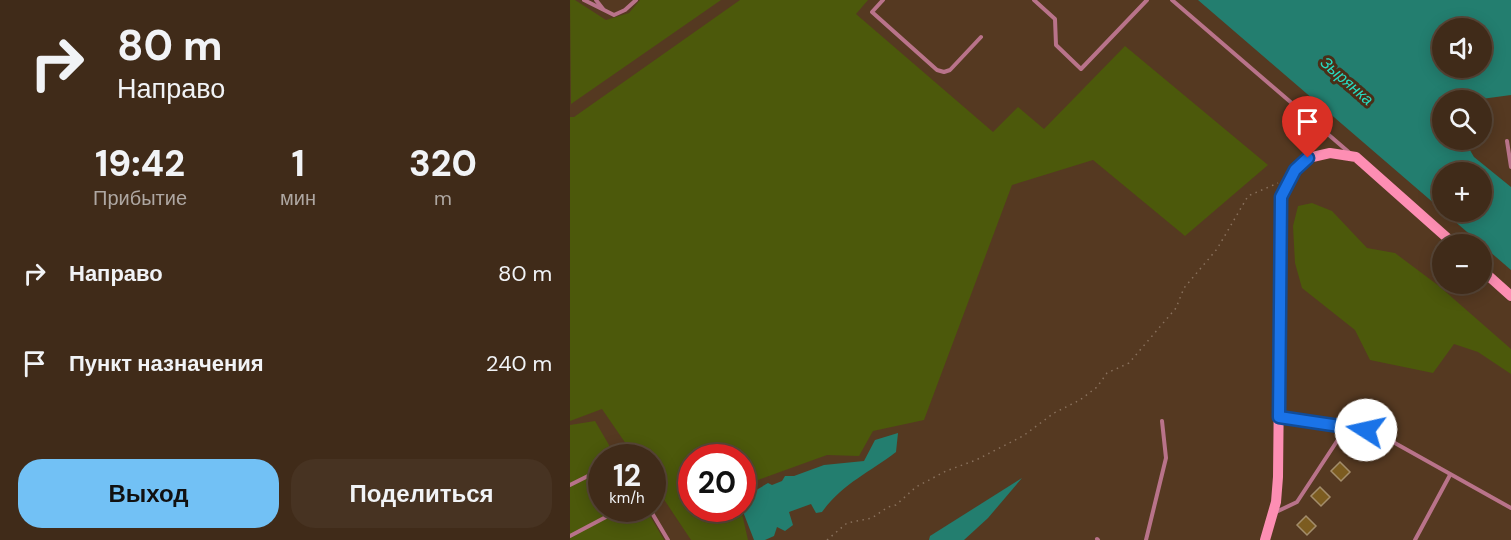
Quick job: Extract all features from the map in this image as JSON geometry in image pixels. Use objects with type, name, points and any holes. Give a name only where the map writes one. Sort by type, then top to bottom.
[{"type":"street","points":[[1265,540],[1273,513],[1278,477],[1280,205],[1281,197],[1295,170],[1308,158],[1330,153],[1356,157],[1443,234]]},
{"type":"street","points":[[1492,279],[1511,296]]},
{"type":"lane","points":[[584,0],[614,15],[625,10],[636,0]]},
{"type":"lane","points":[[596,0],[605,12]]},
{"type":"lane","points":[[883,0],[872,12],[937,70],[944,72],[950,70],[981,37]]},
{"type":"lane","points":[[1034,0],[1055,19],[1056,45],[1081,69],[1147,0]]},
{"type":"lane","points":[[1172,0],[1356,157]]},
{"type":"lane","points":[[1507,141],[1511,167]]},
{"type":"lane","points":[[1279,417],[1377,433],[1450,476],[1511,508]]},
{"type":"lane","points":[[1146,540],[1166,458],[1162,421]]},
{"type":"lane","points":[[1273,513],[1297,502],[1343,432]]},
{"type":"lane","points":[[570,484],[588,476]]},
{"type":"lane","points":[[1415,540],[1450,476]]},
{"type":"lane","points":[[570,536],[596,522]]},
{"type":"lane","points":[[657,522],[667,538],[661,540]]},
{"type":"path","points":[[827,540],[847,523],[872,518],[888,507],[896,505],[916,487],[1023,436],[1054,413],[1080,400],[1097,387],[1107,373],[1129,363],[1176,308],[1184,288],[1217,249],[1248,196],[1276,183],[1288,183]]},
{"type":"green space","points":[[570,0],[575,0],[606,20],[629,13],[640,0],[721,0],[571,104]]},
{"type":"green space","points":[[740,0],[868,0],[856,14],[993,132],[1018,107],[1044,129],[1125,46],[1268,165],[1185,236],[1093,160],[1012,185],[924,420],[873,431],[859,456],[827,455],[756,482],[756,444],[678,444],[678,520],[666,502],[666,444],[626,444],[602,409],[570,421],[570,117],[574,117]]},
{"type":"green space","points":[[1312,203],[1332,211],[1367,248],[1395,253],[1432,281],[1432,294],[1448,294],[1511,349],[1511,374],[1478,352],[1454,344],[1433,373],[1370,360],[1355,330],[1302,288],[1295,263],[1293,226],[1298,206]]},
{"type":"green space","points":[[595,421],[608,444],[588,444],[588,522],[654,522],[664,540],[570,540],[570,425]]},
{"type":"green space","points":[[679,522],[744,522],[748,540],[691,540]]},
{"type":"water","name":"Зырянка","points":[[1198,0],[1511,0],[1511,95],[1492,98],[1492,90],[1432,90],[1432,150],[1470,150],[1480,162],[1432,162],[1432,202]]},
{"type":"water","points":[[1492,172],[1511,187],[1511,270],[1492,254],[1492,234],[1469,234],[1456,222],[1492,222]]},
{"type":"water","points":[[898,433],[896,452],[839,493],[822,512],[816,513],[811,504],[789,512],[793,525],[785,531],[777,527],[774,536],[765,540],[754,540],[747,522],[756,522],[756,490],[768,483],[772,485],[782,481],[785,476],[794,476],[824,465],[864,461],[875,440]]},
{"type":"water","points":[[1022,478],[988,518],[964,540],[929,540],[930,536]]},
{"type":"building","points":[[1357,438],[1367,448],[1359,457],[1348,447]]},
{"type":"building","points":[[1340,462],[1350,472],[1341,481],[1331,471]]},
{"type":"building","points":[[1320,487],[1330,497],[1321,506],[1311,496]]},
{"type":"building","points":[[1306,516],[1316,526],[1307,535],[1297,525]]},
{"type":"route","points":[[1308,158],[1295,170],[1281,197],[1279,417],[1366,430]]}]
